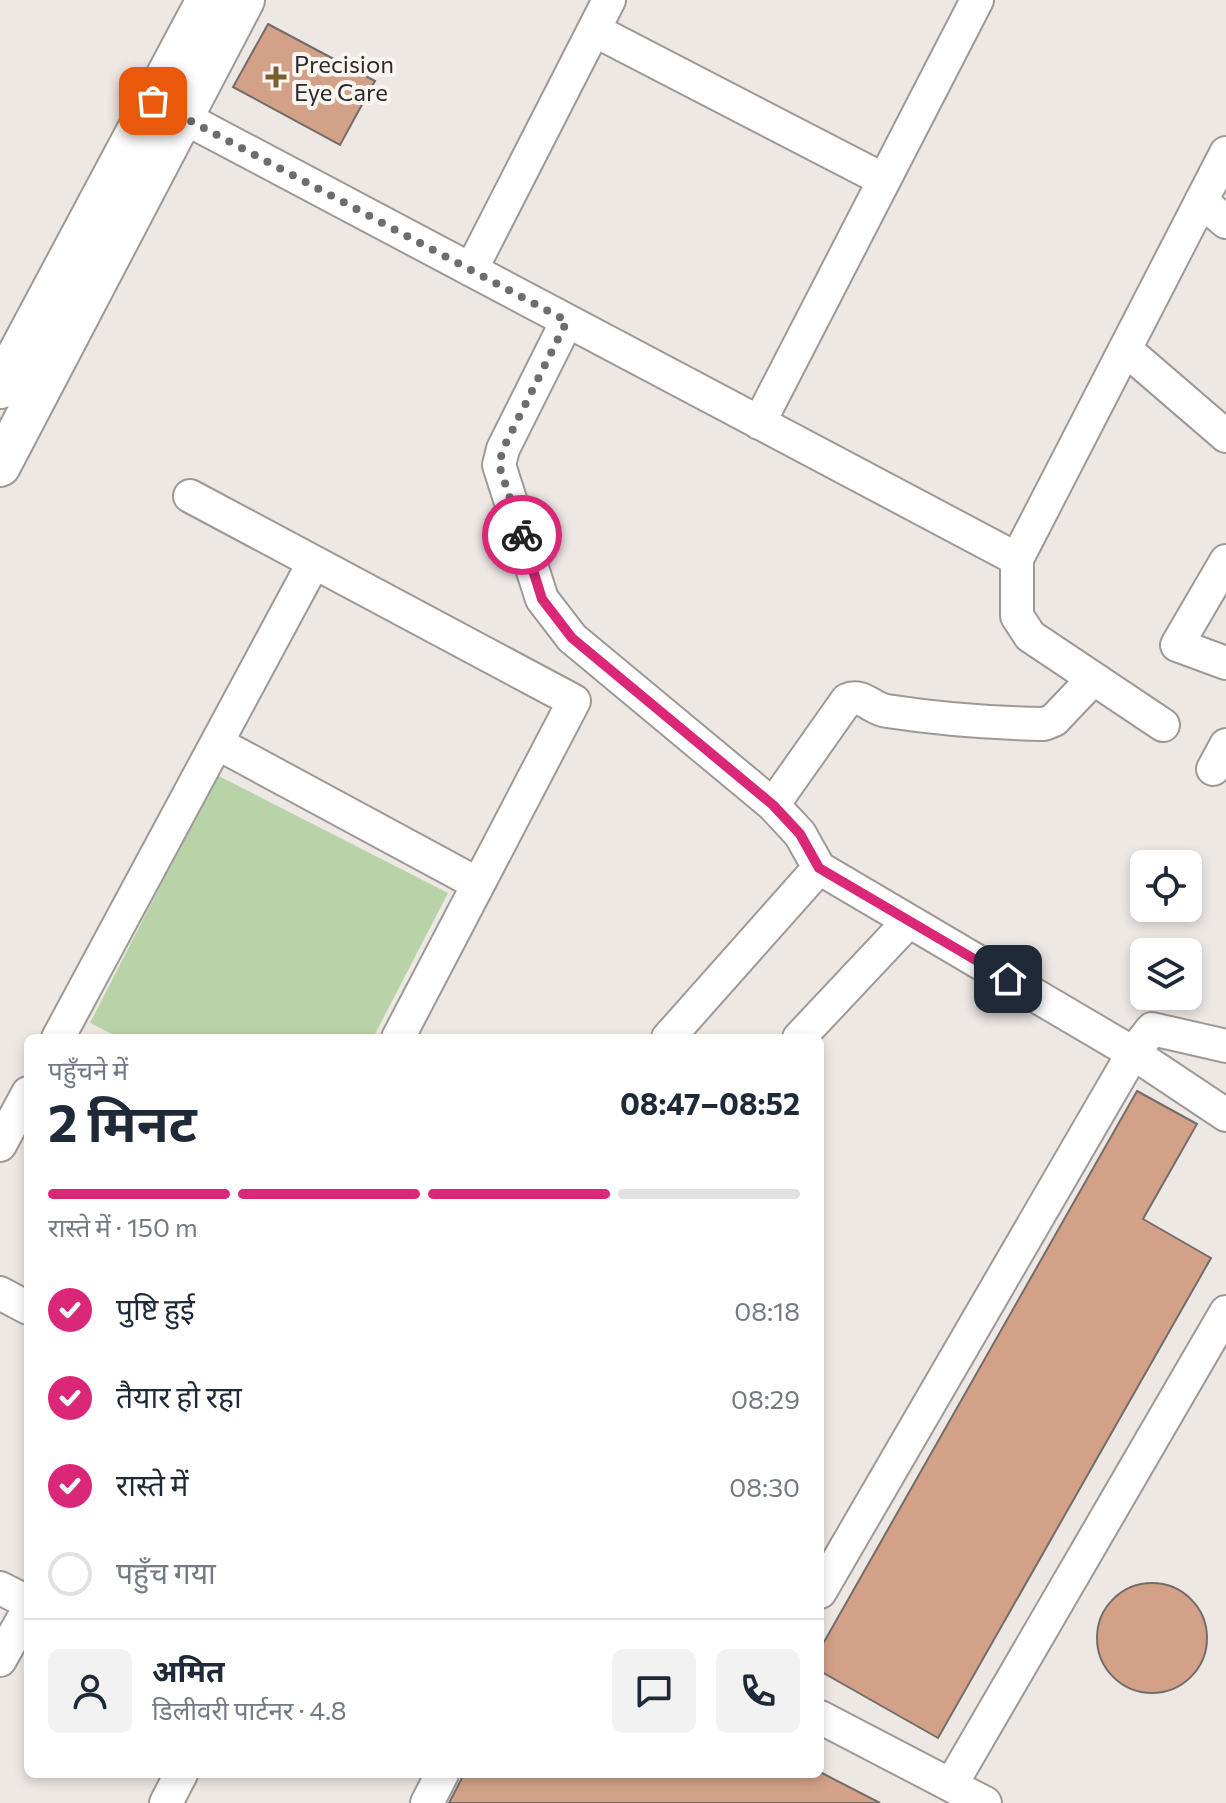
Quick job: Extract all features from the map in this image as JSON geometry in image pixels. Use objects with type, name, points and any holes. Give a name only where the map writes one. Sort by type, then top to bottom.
[{"type":"main road","points":[[0,466],[168,109],[207,0]]},
{"type":"main road","points":[[0,388],[168,109],[244,0]]},
{"type":"street","points":[[471,270],[609,0]]},
{"type":"street","points":[[759,423],[977,0]]},
{"type":"street","points":[[594,30],[884,180]]},
{"type":"street","points":[[168,109],[1017,559]]},
{"type":"street","points":[[1163,725],[1092,680],[1022,627],[1017,616],[1017,559],[1226,153]]},
{"type":"street","points":[[1201,201],[1226,222]]},
{"type":"street","points":[[567,321],[503,449],[499,465],[542,599],[572,638],[773,805],[800,834],[819,868],[1133,1053],[1226,1115]]},
{"type":"street","points":[[1125,349],[1226,436]]},
{"type":"street","points":[[190,496],[574,701],[400,1034]]},
{"type":"street","points":[[1226,561],[1177,645],[1226,663]]},
{"type":"street","points":[[68,1034],[314,562]]},
{"type":"street","points":[[773,805],[847,700],[853,697],[882,710],[981,723],[1044,724],[1054,720],[1092,680]]},
{"type":"street","points":[[217,743],[478,884]]},
{"type":"street","points":[[672,1034],[819,868]]},
{"type":"street","points":[[803,1034],[909,921]]},
{"type":"street","points":[[824,1585],[1133,1053],[1152,1029],[1226,1046]]},
{"type":"street","points":[[0,1145],[24,1100]]},
{"type":"street","points":[[0,1293],[24,1306]]},
{"type":"street","points":[[951,1785],[1226,1312]]},
{"type":"street","points":[[0,1588],[24,1600]]},
{"type":"street","points":[[0,1660],[24,1617]]},
{"type":"street","points":[[824,1719],[985,1803]]},
{"type":"street","points":[[166,1803],[179,1778]]},
{"type":"street","points":[[427,1803],[440,1778]]},
{"type":"green space","points":[[217,775],[448,893],[375,1034],[112,1034],[90,1023]]},
{"type":"building","points":[[268,24],[375,81],[340,145],[233,87]]},
{"type":"building","points":[[1137,1091],[1197,1124],[1143,1219],[1211,1258],[938,1738],[824,1673],[824,1642]]},
{"type":"building","points":[[1152,1583],[1173,1587],[1191,1599],[1203,1617],[1207,1638],[1203,1659],[1191,1677],[1173,1689],[1152,1693],[1131,1689],[1113,1677],[1101,1659],[1097,1638],[1101,1617],[1113,1599],[1131,1587]]},
{"type":"building","points":[[824,1774],[880,1803],[449,1803],[462,1778],[824,1778]]},
{"type":"way so far","points":[[153,101],[567,321],[503,449],[499,465],[522,535]]},
{"type":"place","name":"Precision Eye Care","points":[[276,77]]},
{"type":"route","points":[[522,535],[542,599],[572,638],[773,805],[800,834],[819,868],[1008,979]]}]
